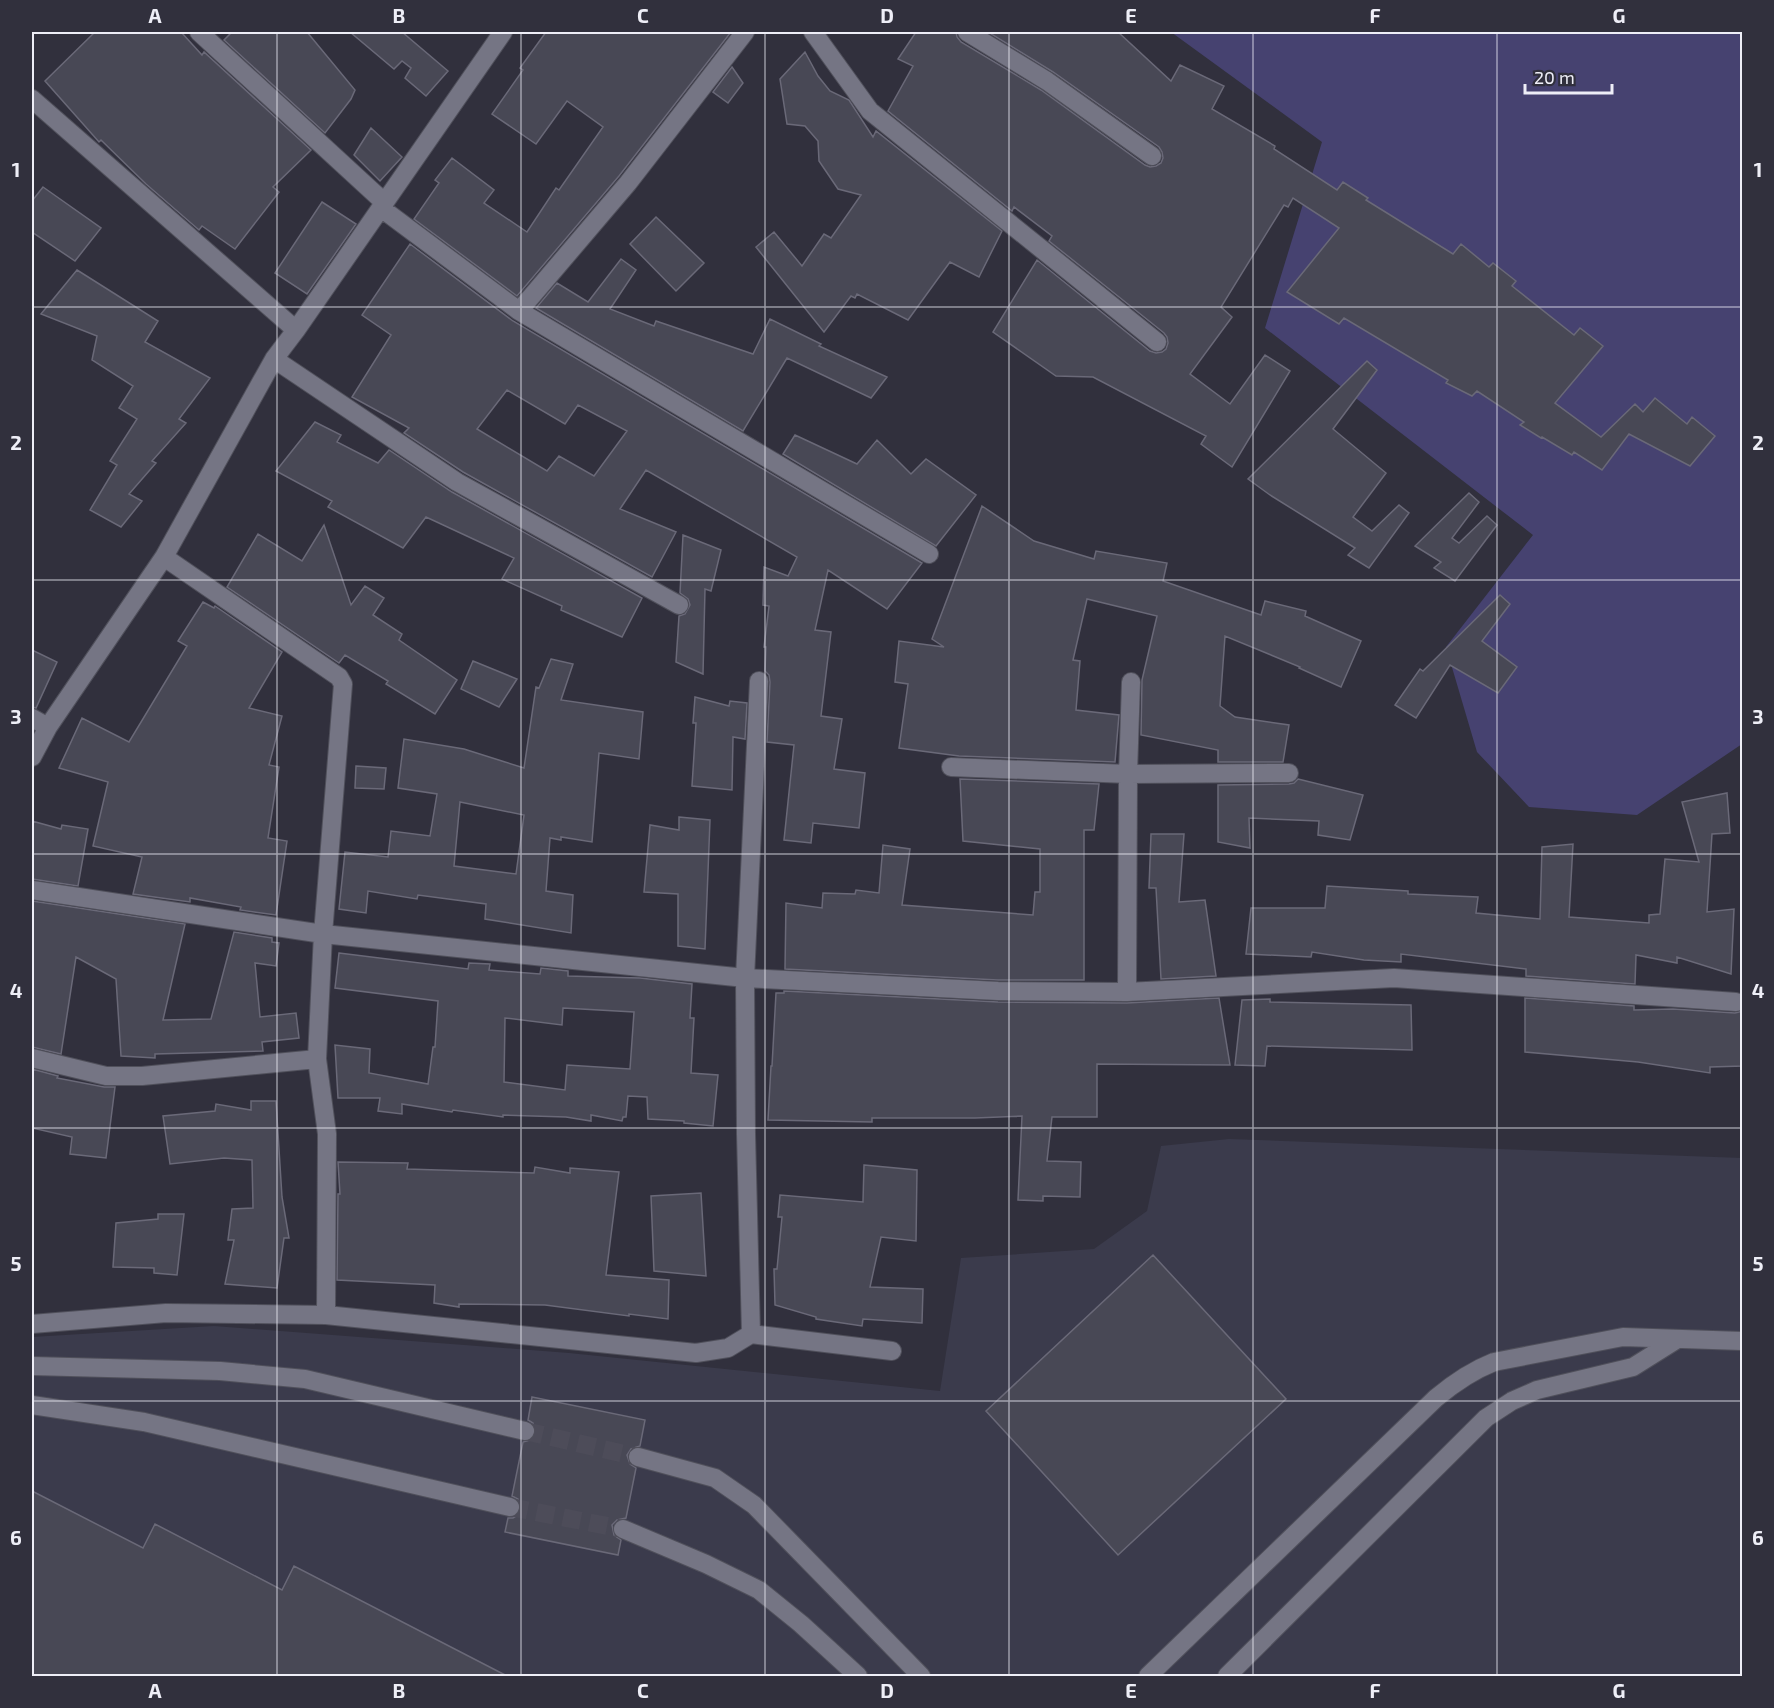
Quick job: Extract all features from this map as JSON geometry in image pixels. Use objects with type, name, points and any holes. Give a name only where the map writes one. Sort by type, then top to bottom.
[{"type":"street","points":[[199,32],[383,206],[519,311],[929,554]]},
{"type":"street","points":[[519,311],[628,183],[746,32]]},
{"type":"street","points":[[813,32],[870,111],[1157,342]]},
{"type":"street","points":[[967,32],[1047,81],[1152,156]]},
{"type":"street","points":[[32,757],[48,727],[164,557],[274,359],[383,206],[493,35]]},
{"type":"street","points":[[32,99],[296,330]]},
{"type":"street","points":[[274,359],[457,482],[679,605]]},
{"type":"street","points":[[164,557],[339,677],[343,684],[323,934],[317,1059],[327,1134],[326,1315]]},
{"type":"street","points":[[751,1334],[745,978],[759,681]]},
{"type":"street","points":[[1127,992],[1128,774],[1131,682]]},
{"type":"street","points":[[32,718],[48,727]]},
{"type":"street","points":[[951,767],[1128,774],[1289,772]]},
{"type":"street","points":[[32,890],[323,934],[745,978],[998,991],[1127,992],[1394,978],[1736,1002]]},
{"type":"street","points":[[32,1058],[106,1076],[142,1076],[317,1059]]},
{"type":"street","points":[[32,1324],[166,1313],[326,1315],[696,1353],[728,1348],[751,1334],[892,1351]]},
{"type":"street","points":[[1148,1677],[1455,1382],[1475,1370],[1494,1362],[1623,1337],[1743,1341]]},
{"type":"street","points":[[1227,1677],[1486,1418],[1512,1401],[1537,1390],[1633,1367],[1676,1340]]},
{"type":"street","points":[[32,1366],[220,1371],[305,1379],[525,1431]]},
{"type":"street","points":[[32,1405],[144,1422],[510,1508]]},
{"type":"street","points":[[638,1458],[716,1478],[754,1505],[921,1677]]},
{"type":"street","points":[[623,1529],[706,1564],[759,1590],[801,1624],[858,1677]]},
{"type":"shaded area","points":[[1171,32],[1742,32],[1742,744],[1637,815],[1529,807],[1477,752],[1446,647],[1533,535],[1265,328],[1322,142]]},
{"type":"shaded area","points":[[1229,1139],[1742,1158],[1742,1676],[32,1676],[32,1337],[214,1326],[569,1353],[940,1391],[961,1258],[1094,1249],[1147,1211],[1161,1146]]},
{"type":"building","points":[[95,32],[181,32],[202,55],[204,52],[311,150],[273,187],[279,192],[235,249],[202,226],[199,230],[146,184],[101,140],[99,142],[45,81]]},
{"type":"building","points":[[232,32],[307,32],[355,90],[351,99],[325,133],[224,40]]},
{"type":"building","points":[[350,32],[402,32],[448,71],[426,96],[405,78],[411,68],[402,61],[394,69]]},
{"type":"building","points":[[546,32],[731,32],[619,176],[517,296],[414,219],[439,183],[435,180],[452,158],[494,190],[484,203],[527,232],[556,188],[559,190],[603,127],[567,101],[536,144],[492,114],[523,70],[520,68]]},
{"type":"building","points":[[916,32],[956,32],[961,42],[1041,90],[1145,165],[1156,166],[1163,158],[1159,147],[1053,72],[988,32],[1118,32],[1171,81],[1180,65],[1224,86],[1212,109],[1275,146],[1274,149],[1337,190],[1343,182],[1368,198],[1366,200],[1453,254],[1461,244],[1489,267],[1493,263],[1516,281],[1512,286],[1574,335],[1580,328],[1603,346],[1555,403],[1601,437],[1635,404],[1643,412],[1655,398],[1687,424],[1692,417],[1715,436],[1690,466],[1629,434],[1602,470],[1574,452],[1572,455],[1541,438],[1520,425],[1524,422],[1477,391],[1472,396],[1446,383],[1448,380],[1344,318],[1339,324],[1287,292],[1339,228],[1293,198],[1288,207],[1284,205],[1221,307],[1232,317],[1190,374],[1230,404],[1265,355],[1290,371],[1232,467],[1201,444],[1206,436],[1093,377],[1056,376],[993,332],[1037,260],[1150,351],[1162,352],[1168,343],[1164,333],[1049,241],[1052,236],[1014,207],[1012,211],[888,111],[913,66],[898,59]]},
{"type":"building","points":[[805,52],[818,76],[830,91],[849,100],[873,137],[876,131],[1002,231],[979,277],[950,262],[908,320],[857,294],[855,298],[851,296],[824,332],[756,247],[774,232],[802,266],[824,234],[831,238],[861,195],[838,189],[819,161],[818,141],[805,126],[787,124],[780,79]]},
{"type":"building","points":[[732,67],[743,83],[728,103],[713,92]]},
{"type":"building","points":[[371,128],[402,157],[380,181],[354,155]]},
{"type":"building","points":[[43,187],[101,228],[75,261],[32,232],[32,201]]},
{"type":"building","points":[[322,202],[356,224],[307,294],[275,273]]},
{"type":"building","points":[[656,217],[704,263],[676,291],[630,244]]},
{"type":"building","points":[[410,244],[513,321],[922,563],[887,609],[828,570],[815,630],[831,632],[821,716],[842,719],[834,769],[865,773],[859,828],[813,823],[811,843],[784,840],[794,745],[767,742],[770,682],[769,675],[765,671],[766,647],[764,647],[769,606],[763,605],[764,567],[788,576],[797,557],[646,470],[620,509],[676,532],[652,577],[463,472],[404,433],[409,428],[352,397],[391,335],[362,315]],"holes":[[[507,390],[565,424],[578,405],[627,431],[594,476],[559,456],[547,471],[477,429]]]},
{"type":"building","points":[[621,259],[636,270],[610,309],[654,326],[656,321],[753,354],[770,319],[821,344],[819,346],[887,377],[871,398],[787,358],[743,431],[536,308],[557,283],[588,302]]},
{"type":"building","points":[[77,270],[158,321],[145,342],[210,378],[179,419],[186,423],[152,461],[156,463],[129,494],[142,501],[121,527],[90,510],[117,465],[110,461],[137,419],[119,408],[133,386],[92,360],[97,336],[41,314]]},
{"type":"building","points":[[1367,361],[1377,370],[1333,429],[1386,473],[1353,517],[1372,531],[1399,505],[1409,513],[1369,568],[1348,555],[1355,548],[1248,479]]},
{"type":"building","points":[[315,422],[341,435],[337,442],[378,463],[389,450],[452,492],[642,598],[622,637],[561,610],[562,606],[502,579],[514,558],[426,517],[403,548],[328,507],[332,501],[276,471]]},
{"type":"building","points":[[795,435],[857,464],[877,440],[911,474],[926,459],[976,495],[936,546],[783,454]]},
{"type":"building","points":[[1469,493],[1479,502],[1452,538],[1459,543],[1487,516],[1497,525],[1455,581],[1434,568],[1441,562],[1415,546]]},
{"type":"building","points":[[982,506],[1034,541],[1094,559],[1096,551],[1167,563],[1163,581],[1261,615],[1265,601],[1306,611],[1305,616],[1361,641],[1341,687],[1300,667],[1225,636],[1220,706],[1235,717],[1289,725],[1283,762],[1218,762],[1218,750],[1141,735],[1142,680],[1157,616],[1087,599],[1073,660],[1080,661],[1076,710],[1119,715],[1115,762],[959,756],[899,748],[908,684],[895,682],[899,641],[944,647],[932,639]]},
{"type":"building","points":[[324,525],[351,605],[365,586],[384,598],[373,615],[402,634],[399,640],[457,680],[435,714],[386,684],[388,681],[345,655],[339,663],[227,587],[258,534],[302,561]]},
{"type":"building","points":[[683,535],[721,550],[711,591],[705,589],[703,674],[676,662],[679,616],[685,614],[690,605],[688,599],[680,593]]},
{"type":"building","points":[[1500,595],[1510,604],[1482,641],[1517,667],[1498,693],[1450,665],[1416,718],[1395,705],[1420,669],[1423,671]]},
{"type":"building","points":[[203,602],[214,608],[215,606],[282,652],[249,708],[282,716],[269,765],[279,767],[268,838],[287,841],[276,915],[240,910],[241,907],[190,898],[190,902],[133,894],[142,857],[93,846],[108,782],[59,768],[82,718],[129,742],[187,646],[178,641]]},
{"type":"building","points":[[32,650],[57,662],[36,708],[32,707]]},
{"type":"building","points":[[551,659],[573,664],[561,700],[643,712],[639,759],[599,753],[592,842],[561,837],[561,840],[550,838],[546,891],[573,895],[571,933],[485,919],[486,904],[418,895],[417,899],[368,891],[366,913],[339,909],[345,852],[388,857],[391,831],[430,836],[437,794],[398,788],[404,739],[464,749],[524,768],[536,687],[539,688]],"holes":[[[460,802],[524,815],[516,874],[454,866]]]},
{"type":"building","points":[[473,661],[517,679],[499,707],[461,689]]},
{"type":"building","points":[[695,697],[729,706],[730,701],[747,703],[745,739],[733,737],[732,790],[692,786],[696,723],[693,723]]},
{"type":"building","points":[[356,766],[386,768],[384,789],[355,788]]},
{"type":"building","points":[[960,779],[1099,784],[1094,830],[1084,830],[1084,980],[998,980],[785,969],[786,903],[822,908],[823,893],[855,894],[856,890],[879,893],[883,845],[910,849],[902,905],[1033,915],[1035,892],[1040,892],[1040,849],[963,841]]},
{"type":"building","points":[[1298,779],[1363,795],[1350,840],[1318,835],[1319,821],[1249,818],[1250,848],[1218,842],[1218,785],[1289,784]]},
{"type":"building","points":[[1727,793],[1730,833],[1712,834],[1707,912],[1734,909],[1731,974],[1677,957],[1677,963],[1636,955],[1635,984],[1526,976],[1526,969],[1401,954],[1401,962],[1364,960],[1312,952],[1311,957],[1246,954],[1251,908],[1325,908],[1327,886],[1408,891],[1408,894],[1478,897],[1476,913],[1540,919],[1542,847],[1573,844],[1569,917],[1649,923],[1649,915],[1660,914],[1665,859],[1699,862],[1682,802]]},
{"type":"building","points":[[679,817],[710,820],[705,949],[678,946],[678,894],[644,892],[650,825],[679,830]]},
{"type":"building","points":[[32,821],[61,829],[62,825],[88,829],[78,886],[32,879]]},
{"type":"building","points":[[1151,834],[1184,834],[1179,902],[1205,900],[1216,976],[1161,979],[1156,888],[1149,888]]},
{"type":"building","points":[[32,901],[185,924],[163,1020],[211,1019],[234,932],[272,938],[272,942],[279,943],[276,966],[255,963],[260,1017],[296,1013],[299,1038],[262,1042],[263,1051],[155,1054],[155,1058],[121,1056],[116,979],[76,957],[61,1054],[32,1047]]},
{"type":"building","points":[[339,953],[468,969],[469,963],[490,964],[489,970],[540,974],[541,968],[568,971],[568,976],[640,978],[692,984],[690,1018],[694,1018],[691,1073],[718,1075],[713,1126],[684,1123],[684,1121],[648,1119],[647,1097],[628,1096],[626,1117],[623,1117],[622,1121],[591,1115],[591,1121],[566,1117],[503,1115],[503,1117],[402,1104],[402,1114],[378,1111],[380,1098],[338,1098],[335,1045],[370,1049],[369,1073],[428,1084],[433,1047],[435,1047],[438,1001],[335,988]],"holes":[[[563,1008],[634,1012],[630,1069],[567,1065],[565,1090],[504,1082],[505,1018],[562,1025]]]},
{"type":"building","points":[[784,991],[998,1002],[1127,1003],[1219,998],[1230,1065],[1097,1064],[1097,1117],[1052,1117],[1047,1161],[1081,1162],[1080,1197],[1043,1196],[1043,1201],[1018,1200],[1022,1116],[872,1118],[872,1122],[768,1120],[776,993],[784,993]]},
{"type":"building","points":[[1525,998],[1634,1006],[1634,1010],[1673,1009],[1735,1013],[1743,1011],[1743,1066],[1710,1067],[1710,1073],[1638,1062],[1525,1052]]},
{"type":"building","points":[[1270,999],[1270,1002],[1411,1005],[1412,1050],[1267,1046],[1265,1066],[1235,1065],[1242,1000]]},
{"type":"building","points":[[32,1069],[58,1076],[57,1078],[115,1087],[106,1158],[70,1154],[72,1137],[32,1128]]},
{"type":"building","points":[[251,1101],[276,1101],[282,1197],[289,1238],[284,1238],[277,1288],[225,1284],[234,1240],[228,1240],[232,1209],[253,1208],[252,1160],[224,1158],[170,1164],[163,1116],[215,1111],[216,1104],[251,1110]]},
{"type":"building","points":[[338,1162],[408,1163],[407,1169],[534,1173],[535,1167],[570,1173],[570,1168],[619,1172],[606,1275],[669,1280],[668,1319],[545,1305],[459,1304],[459,1307],[434,1303],[435,1285],[337,1280],[338,1194],[340,1194]]},
{"type":"building","points":[[864,1165],[917,1170],[916,1241],[881,1237],[870,1287],[923,1289],[922,1323],[863,1319],[862,1326],[816,1319],[816,1317],[775,1305],[774,1269],[777,1269],[782,1217],[778,1217],[780,1195],[863,1202]]},
{"type":"building","points":[[701,1193],[706,1276],[654,1271],[651,1196]]},
{"type":"building","points":[[158,1214],[184,1214],[177,1275],[154,1273],[154,1268],[113,1267],[116,1223],[158,1219]]},
{"type":"building","points":[[1153,1255],[1286,1399],[1118,1555],[986,1411]]},
{"type":"building","points":[[532,1397],[645,1420],[640,1446],[631,1449],[627,1455],[630,1464],[636,1468],[626,1518],[617,1520],[612,1525],[614,1535],[621,1540],[618,1555],[505,1532],[508,1518],[518,1515],[521,1509],[518,1499],[512,1496],[523,1442],[533,1439],[536,1433],[533,1423],[528,1420]]},
{"type":"building","points":[[32,1491],[143,1548],[155,1524],[282,1590],[294,1566],[509,1677],[32,1677]]},
{"type":"tunnel","points":[[525,1431],[638,1457]]},
{"type":"tunnel","points":[[510,1507],[623,1529]]}]
